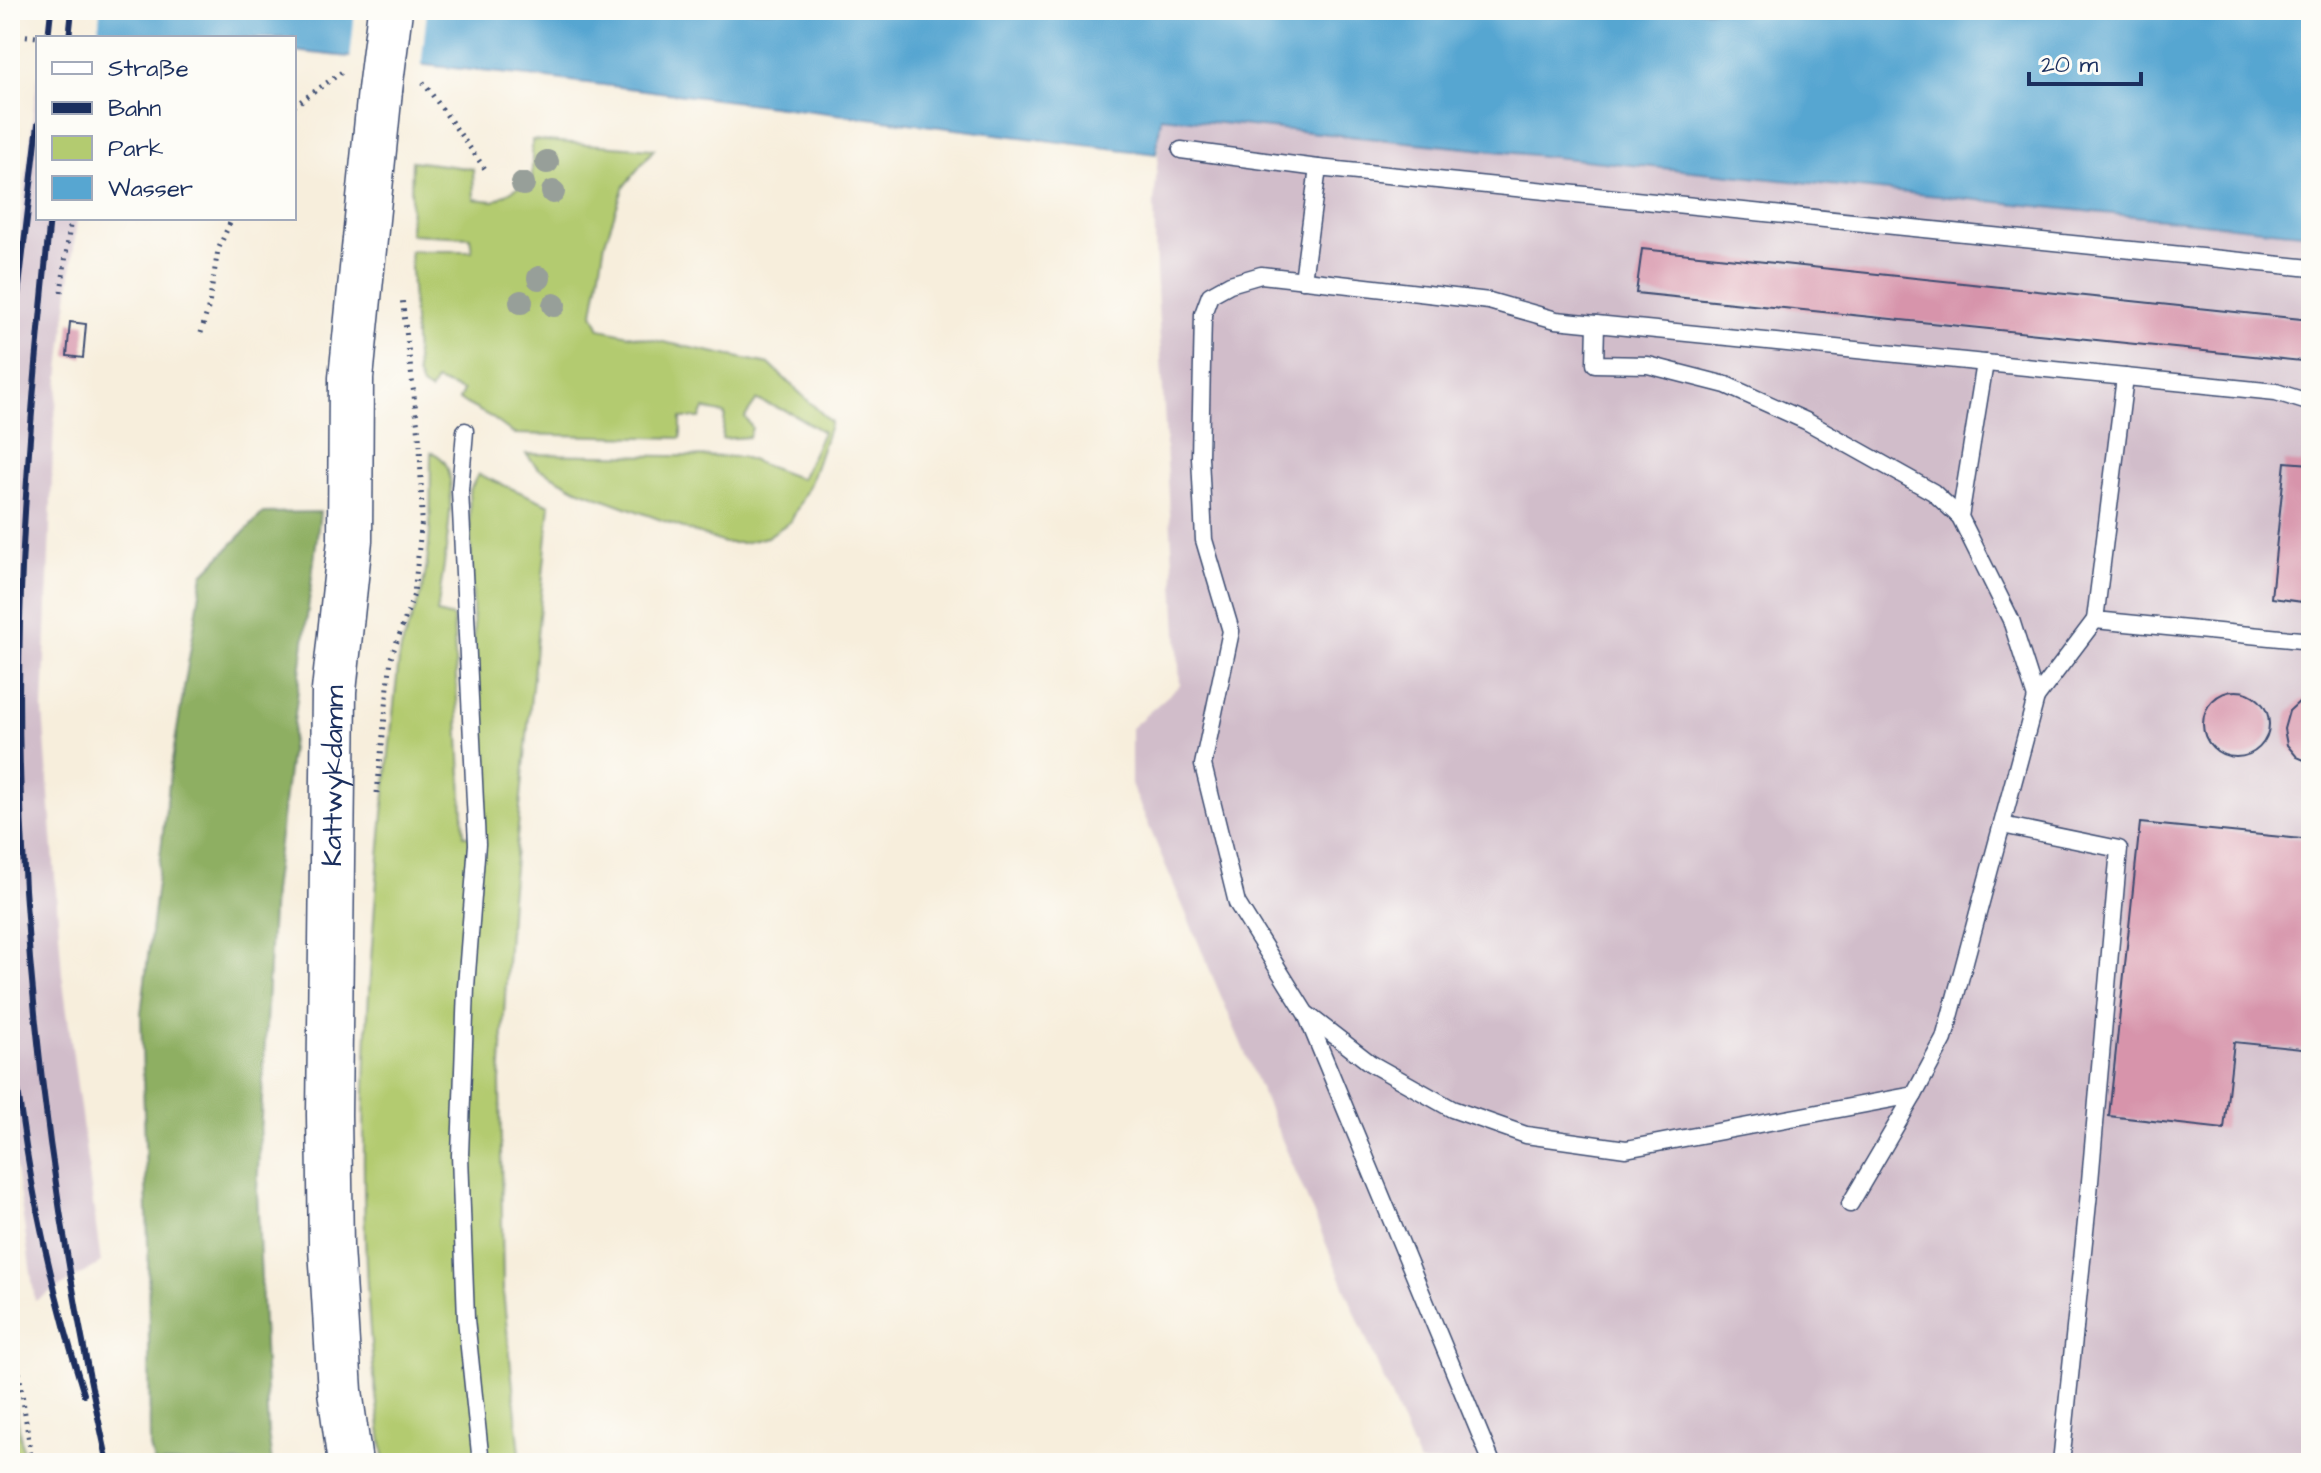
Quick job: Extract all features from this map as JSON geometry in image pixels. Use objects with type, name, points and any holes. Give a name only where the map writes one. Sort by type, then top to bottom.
[{"type":"main road","name":"Kattwykdamm","points":[[350,1463],[340,1391],[331,1248],[329,1115],[334,691],[350,540],[351,378],[390,10]]},
{"type":"lane","points":[[1181,150],[1318,168],[2311,268]]},
{"type":"lane","points":[[1303,280],[1318,168]]},
{"type":"lane","points":[[1492,1463],[1306,1014],[1237,903],[1203,765],[1231,631],[1204,540],[1200,457],[1203,314],[1210,295],[1230,284],[1261,275],[1489,301],[1556,320],[2276,392],[2311,403]]},
{"type":"lane","points":[[1596,324],[1595,364],[1648,365],[1726,385],[1806,421],[1933,492],[1960,517],[2011,620],[2036,698]]},
{"type":"lane","points":[[1960,517],[1985,363]]},
{"type":"lane","points":[[1850,1204],[1944,1039],[2036,698],[2095,620],[2125,377]]},
{"type":"lane","points":[[465,431],[460,490],[477,844],[466,987],[460,1155],[466,1319],[481,1463]]},
{"type":"lane","points":[[2095,620],[2311,641]]},
{"type":"lane","points":[[2002,825],[2119,849],[2089,1193],[2061,1463]]},
{"type":"lane","points":[[1306,1014],[1370,1063],[1452,1109],[1526,1135],[1626,1149],[1914,1095]]},
{"type":"path","points":[[10,69],[17,10]]},
{"type":"path","points":[[10,34],[36,37]]},
{"type":"path","points":[[61,292],[71,220]]},
{"type":"path","points":[[201,333],[218,250],[231,220]]},
{"type":"path","points":[[377,795],[391,658],[414,594],[419,559],[422,479],[416,413]]},
{"type":"path","points":[[10,1309],[32,1463]]},
{"type":"shaded area","points":[[36,90],[36,220],[77,220],[54,424],[43,710],[62,974],[101,1263],[35,1301],[10,1126],[10,320]]},
{"type":"shaded area","points":[[1161,117],[2311,234],[2311,1463],[1419,1463],[1131,784],[1131,728],[1180,685],[1156,273],[1154,204]]},
{"type":"green space","points":[[532,140],[654,149],[624,186],[605,242],[593,313],[600,329],[769,364],[831,422],[810,483],[791,521],[767,537],[743,543],[724,543],[577,489],[538,468],[526,454],[742,457],[801,479],[823,432],[791,413],[757,400],[745,417],[752,428],[749,437],[722,439],[725,414],[704,409],[700,418],[681,418],[681,438],[514,434],[459,400],[463,391],[436,381],[430,391],[422,386],[417,374],[410,251],[472,251],[470,237],[410,234],[412,161],[473,169],[474,199],[494,201],[532,179]]},
{"type":"green space","points":[[431,452],[445,463],[450,481],[450,517],[437,613],[453,617],[464,836],[481,835],[469,492],[478,474],[550,505],[511,898],[500,1081],[503,1291],[521,1463],[385,1463],[373,1363],[366,1263],[364,1162],[371,960],[399,659],[426,569]]},
{"type":"green space","points":[[320,512],[273,892],[257,1191],[272,1463],[154,1463],[150,1447],[141,1014],[171,767],[203,574],[263,513]]},
{"type":"green space","points":[[10,1374],[25,1463],[10,1463]]},
{"type":"water","points":[[10,10],[2311,10],[2311,234],[1161,117],[1156,154],[547,78],[296,51],[296,36],[146,36],[10,22]]},
{"type":"pier","points":[[10,10],[100,10],[98,35],[10,26]]},
{"type":"pier","points":[[355,10],[427,10],[421,68],[350,61]]},
{"type":"building","points":[[1642,249],[2311,320],[2311,362],[1636,293]]},
{"type":"building","points":[[70,322],[86,324],[83,358],[67,356]]},
{"type":"building","points":[[2285,462],[2311,464],[2311,603],[2271,598]]},
{"type":"building","points":[[2229,691],[2243,691],[2255,696],[2264,705],[2269,724],[2267,737],[2260,748],[2243,757],[2229,757],[2217,752],[2208,743],[2203,731],[2203,717],[2208,705],[2217,696]]},
{"type":"building","points":[[2311,697],[2311,763],[2297,757],[2287,745],[2284,729],[2289,711],[2301,700]]},
{"type":"building","points":[[2140,823],[2311,840],[2311,1050],[2234,1042],[2224,1129],[2109,1116]]},
{"type":"railway","points":[[48,36],[51,10]]},
{"type":"railway","points":[[69,36],[72,10]]},
{"type":"railway","points":[[10,364],[36,141]]},
{"type":"railway","points":[[50,220],[31,419],[22,569],[19,726],[22,832],[28,938],[51,1150],[67,1255],[108,1463]]},
{"type":"railway","points":[[10,1010],[20,1107],[36,1204],[57,1300],[84,1394]]}]
